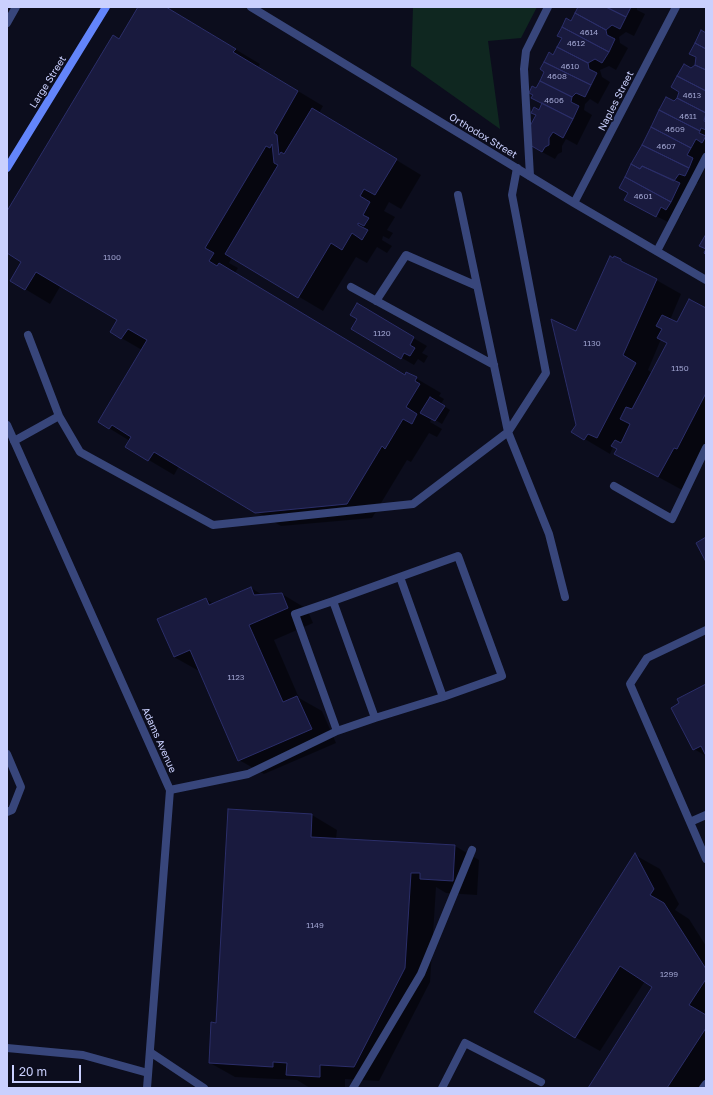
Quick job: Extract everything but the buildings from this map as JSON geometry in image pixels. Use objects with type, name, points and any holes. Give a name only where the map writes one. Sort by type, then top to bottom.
[{"type":"street","points":[[7,23],[16,7]]},
{"type":"street","name":"Large Street","points":[[7,168],[105,7]]},
{"type":"street","name":"Orthodox Street","points":[[251,7],[574,203],[706,280]]},
{"type":"street","points":[[530,176],[524,69],[526,51],[548,7]]},
{"type":"street","name":"Naples Street","points":[[574,203],[676,7]]},
{"type":"street","points":[[657,251],[706,157]]},
{"type":"street","points":[[28,335],[59,416],[80,452],[213,525],[413,504],[508,432],[546,373],[512,195],[517,168]]},
{"type":"street","points":[[458,195],[508,432],[549,534],[565,597]]},
{"type":"street","points":[[376,301],[406,255],[477,286]]},
{"type":"street","points":[[351,287],[494,365]]},
{"type":"street","points":[[14,441],[59,416]]},
{"type":"street","name":"Adams Avenue","points":[[7,425],[170,790],[147,1088]]},
{"type":"street","points":[[614,486],[672,519],[706,448]]},
{"type":"street","points":[[170,790],[248,774],[337,731],[443,697],[502,676],[458,556],[295,614],[337,731]]},
{"type":"street","points":[[400,577],[443,697]]},
{"type":"street","points":[[333,601],[375,718]]},
{"type":"street","points":[[706,630],[647,658],[630,684],[706,859]]},
{"type":"street","points":[[7,754],[21,787],[12,810],[7,812]]},
{"type":"street","points":[[690,822],[706,815]]},
{"type":"street","points":[[353,1088],[421,974],[472,850]]},
{"type":"street","points":[[442,1088],[465,1043],[541,1082]]},
{"type":"street","points":[[7,1048],[83,1055],[148,1073]]},
{"type":"street","points":[[150,1052],[204,1088]]},
{"type":"street","points":[[703,1088],[706,1084]]},
{"type":"green space","points":[[413,7],[537,7],[521,38],[488,41],[500,129],[411,66]]}]
